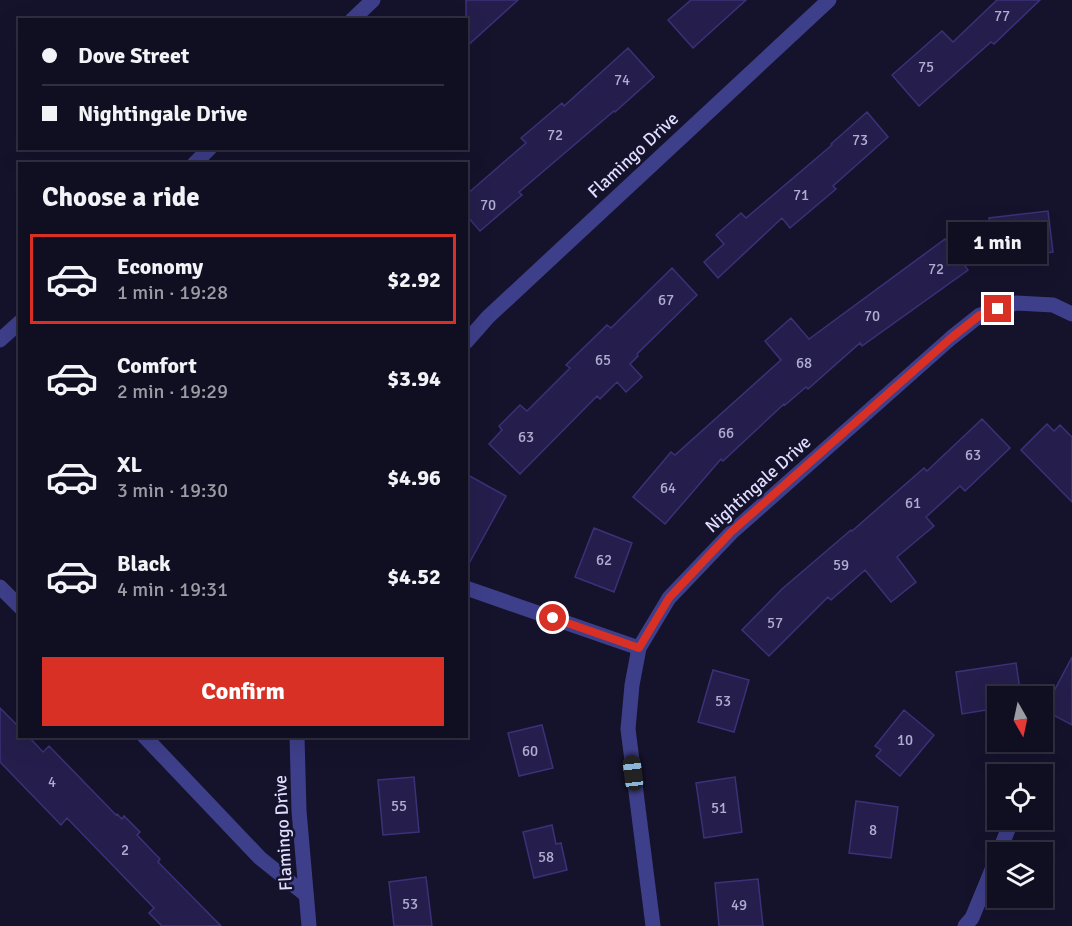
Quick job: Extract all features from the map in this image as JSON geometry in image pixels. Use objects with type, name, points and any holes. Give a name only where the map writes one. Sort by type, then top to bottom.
[{"type":"street","points":[[354,18],[373,0]]},
{"type":"street","name":"Flamingo Drive","points":[[468,340],[488,317],[829,0]]},
{"type":"street","points":[[196,162],[208,150]]},
{"type":"street","name":"Nightingale Drive","points":[[653,926],[627,729],[639,648],[669,598],[731,532],[980,315],[1016,303],[1053,305],[1072,314]]},
{"type":"street","points":[[0,340],[18,324]]},
{"type":"street","points":[[0,586],[18,605]]},
{"type":"street","points":[[468,589],[639,648]]},
{"type":"street","points":[[146,738],[260,858],[306,895]]},
{"type":"street","name":"Flamingo Drive","points":[[297,738],[299,811],[309,926]]},
{"type":"street","points":[[965,926],[972,918],[987,880]]},
{"type":"building","points":[[466,0],[518,0],[468,45],[468,18],[466,18]]},
{"type":"building","points":[[691,0],[746,0],[693,48],[668,20]]},
{"type":"building","points":[[997,0],[1040,0],[994,44],[991,42],[919,106],[892,75],[942,31],[953,42]]},
{"type":"building","points":[[628,48],[654,77],[519,192],[522,195],[480,231],[468,217],[468,193],[526,143],[521,138],[562,103],[564,106]]},
{"type":"building","points":[[867,112],[888,137],[833,186],[836,189],[790,228],[782,218],[718,278],[704,262],[724,244],[716,235],[741,213],[746,218]]},
{"type":"building","points":[[1048,211],[1053,252],[995,259],[989,218]]},
{"type":"building","points":[[945,239],[968,270],[862,346],[860,343],[808,389],[806,387],[784,404],[723,461],[721,459],[665,524],[633,497],[671,452],[675,455],[781,360],[765,341],[791,318],[809,339]]},
{"type":"building","points":[[672,268],[697,295],[637,354],[638,356],[630,364],[642,377],[626,392],[617,382],[600,399],[597,396],[520,474],[489,444],[502,430],[499,426],[520,405],[527,411],[570,368],[566,365],[607,325],[611,328]]},
{"type":"building","points":[[982,419],[1010,448],[965,491],[960,486],[926,517],[934,526],[897,557],[916,582],[891,602],[865,570],[831,600],[828,597],[769,656],[742,630],[782,589],[924,468],[927,471]]},
{"type":"building","points":[[1047,424],[1054,431],[1060,425],[1072,437],[1072,502],[1021,450]]},
{"type":"building","points":[[468,475],[506,496],[468,565]]},
{"type":"building","points":[[594,528],[632,543],[614,592],[575,577]]},
{"type":"building","points":[[1072,657],[1072,725],[1053,715],[1053,693]]},
{"type":"building","points":[[1016,663],[1019,686],[987,686],[987,710],[962,714],[956,672]]},
{"type":"building","points":[[713,670],[749,680],[734,732],[698,722]]},
{"type":"building","points":[[0,708],[18,726],[18,738],[30,738],[43,752],[49,746],[116,815],[122,819],[124,816],[140,832],[137,835],[160,859],[158,862],[221,926],[162,926],[149,913],[154,908],[67,818],[61,825],[0,762]]},
{"type":"building","points":[[904,710],[934,735],[900,776],[876,756],[881,750],[875,746]]},
{"type":"building","points":[[542,725],[553,768],[519,776],[508,733]]},
{"type":"building","points":[[414,777],[419,832],[383,835],[378,780]]},
{"type":"building","points":[[735,777],[742,832],[704,838],[696,783]]},
{"type":"building","points":[[856,801],[898,807],[891,858],[849,853]]},
{"type":"building","points":[[552,825],[556,844],[561,843],[567,870],[534,878],[523,832]]},
{"type":"building","points":[[426,877],[432,926],[394,926],[389,882]]},
{"type":"building","points":[[758,879],[763,926],[719,926],[715,883]]},
{"type":"route","points":[[553,618],[639,648],[669,598],[731,532],[951,338],[980,315],[998,309]]}]
